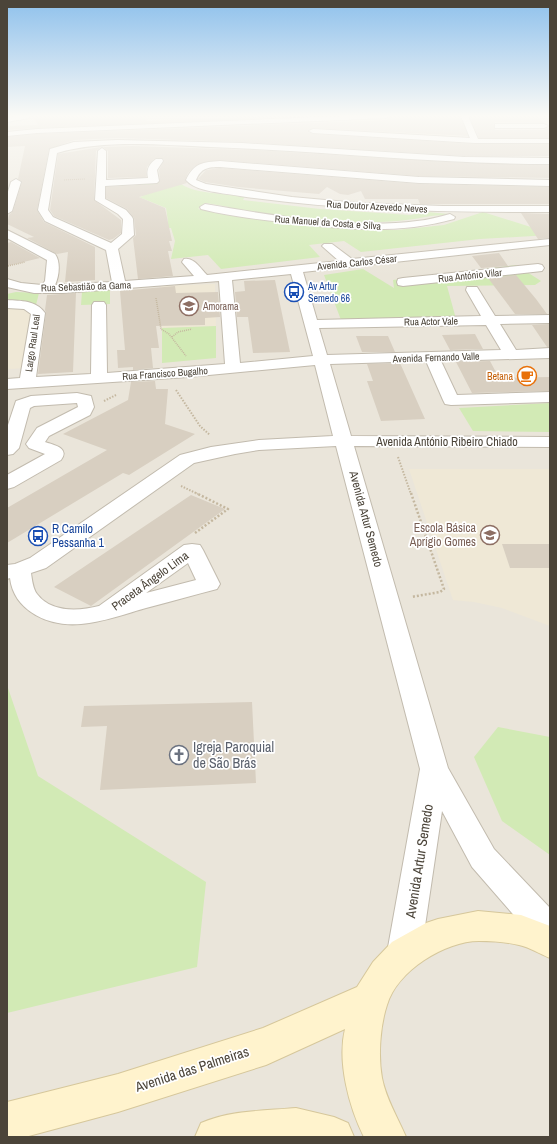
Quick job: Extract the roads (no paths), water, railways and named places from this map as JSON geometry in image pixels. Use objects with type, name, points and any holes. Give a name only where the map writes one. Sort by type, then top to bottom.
[{"type":"main road","points":[[386,1137],[377,1121],[363,1078],[362,1036],[370,999],[385,974],[404,953],[438,934],[478,926],[521,930],[550,942]]},
{"type":"main road","name":"Avenida das Palmeiras","points":[[7,1122],[118,1093],[266,1046],[370,999]]},
{"type":"main road","points":[[215,1137],[230,1133],[296,1128],[334,1137]]},
{"type":"street","points":[[50,169],[43,210],[45,214],[49,219],[112,248]]},
{"type":"street","points":[[102,169],[100,200],[122,212],[128,219],[128,234],[112,248]]},
{"type":"street","points":[[102,183],[154,181],[152,169]]},
{"type":"street","name":"Rua Doutor Azevedo Neves","points":[[197,169],[190,180],[195,184],[204,187],[294,200],[380,207],[474,210],[550,209]]},
{"type":"street","name":"Rua Doutor Azevedo Neves","points":[[287,169],[418,180],[550,183]]},
{"type":"street","points":[[7,211],[16,182]]},
{"type":"street","name":"Rua Manuel da Costa e Silva","points":[[205,207],[243,214],[301,221],[378,226],[427,223],[474,210]]},
{"type":"street","points":[[7,233],[51,257],[53,260],[51,281],[47,289]]},
{"type":"street","name":"Avenida Carlos César","points":[[159,283],[550,242]]},
{"type":"street","points":[[328,246],[349,263]]},
{"type":"street","points":[[505,246],[550,276]]},
{"type":"street","points":[[112,248],[119,285]]},
{"type":"street","points":[[188,262],[204,279]]},
{"type":"street","name":"Rua António Vilar","points":[[403,282],[538,268]]},
{"type":"street","name":"Avenida Artur Semedo","points":[[296,269],[345,441],[434,769],[483,858],[550,932]]},
{"type":"street","points":[[225,277],[233,368]]},
{"type":"street","name":"Rua Sebastião da Gama","points":[[7,283],[22,287],[47,289],[159,283]]},
{"type":"street","points":[[472,290],[511,354]]},
{"type":"street","name":"Largo Raul Leal","points":[[7,304],[35,308],[38,313],[26,383]]},
{"type":"street","points":[[99,305],[99,378]]},
{"type":"street","name":"Rua Actor Vale","points":[[312,324],[550,319]]},
{"type":"street","name":"Avenida Fernando Valle","points":[[322,360],[550,353]]},
{"type":"street","points":[[432,357],[451,400],[550,397]]},
{"type":"street","name":"Rua Francisco Bugalho","points":[[7,384],[188,372],[322,360]]},
{"type":"street","points":[[8,449],[22,405],[26,402],[78,398],[85,400],[86,407],[84,410],[43,432],[35,444]]},
{"type":"street","name":"Avenida António Ribeiro Chiado","points":[[14,571],[38,563],[187,459],[224,449],[276,443],[345,441],[550,442]]},
{"type":"street","points":[[7,483],[55,456],[55,452],[35,444],[21,445],[8,449]]},
{"type":"street","name":"Praceta Ângelo Lima","points":[[14,571],[28,598],[45,611],[56,615],[70,617],[94,615],[209,584],[192,550],[107,611]]},
{"type":"street","name":"Avenida Artur Semedo","points":[[404,953],[434,769]]},
{"type":"place","name":"Av Artur Semedo 66","points":[[294,292]]},
{"type":"place","name":"Amorama","points":[[189,306]]},
{"type":"place","name":"Betana","points":[[527,376]]},
{"type":"place","name":"Escola Básica Aprígio Gomes","points":[[490,535]]},
{"type":"place","name":"R Camilo Pessanha 1","points":[[38,536]]},
{"type":"place","name":"Igreja Paroquial de São Brás","points":[[179,755]]}]
